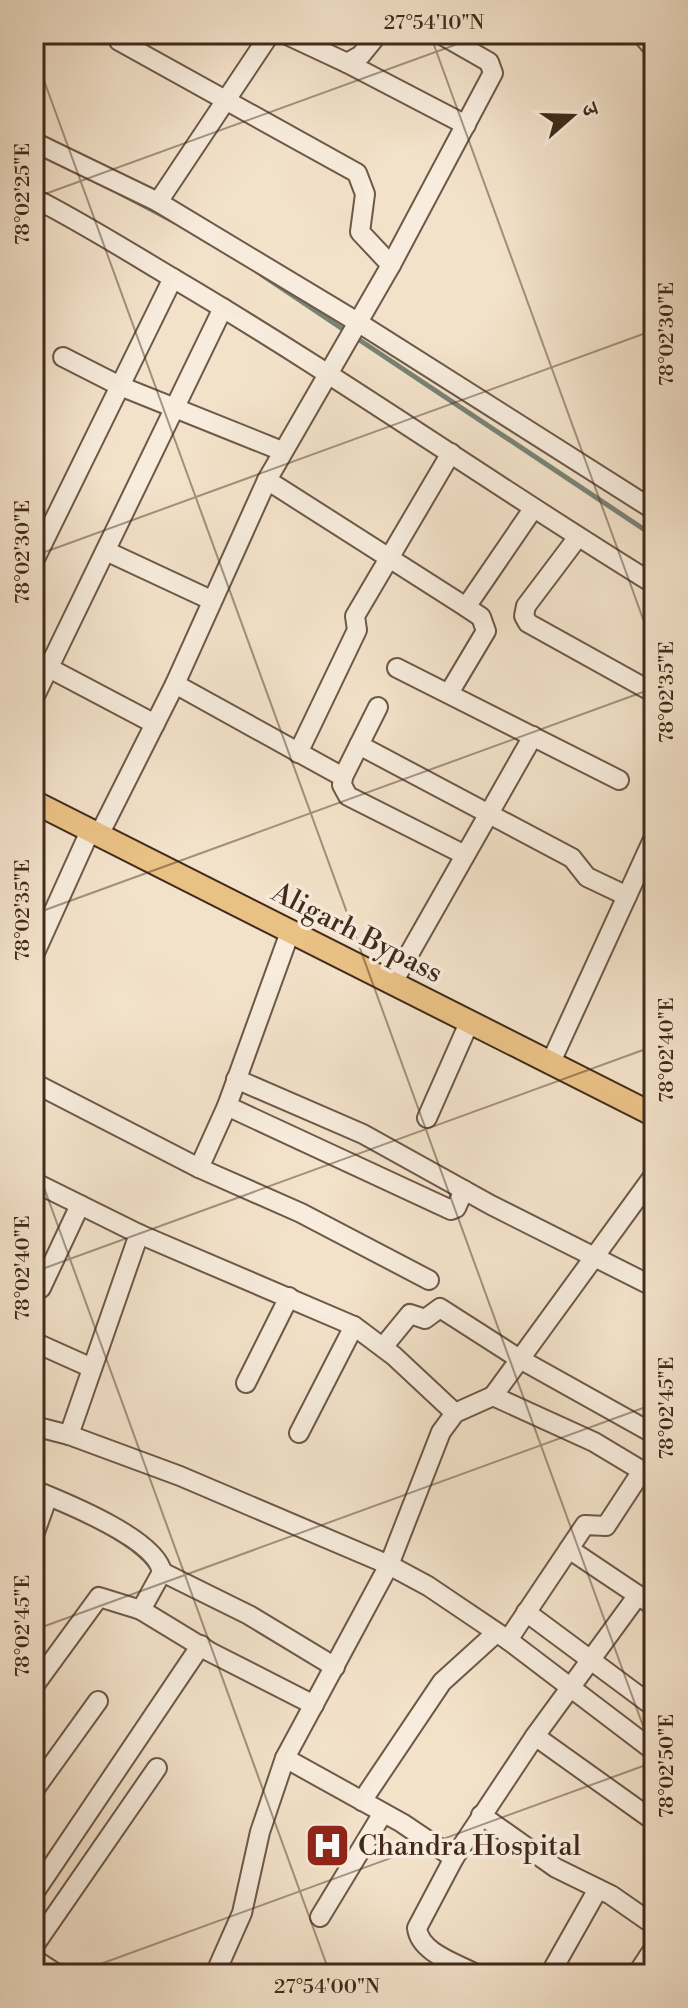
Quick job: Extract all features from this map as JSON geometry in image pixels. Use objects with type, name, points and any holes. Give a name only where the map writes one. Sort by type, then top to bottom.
[{"type":"main road","name":"Aligarh Bypass","points":[[34,802],[654,1115]]},
{"type":"street","points":[[158,202],[270,34]]},
{"type":"street","points":[[285,34],[466,125]]},
{"type":"street","points":[[347,63],[361,55],[378,34]]},
{"type":"street","points":[[34,955],[94,833],[175,684],[282,451],[359,323],[491,80],[492,68],[484,58],[440,34]]},
{"type":"street","points":[[641,34],[654,49]]},
{"type":"street","points":[[119,41],[357,173],[365,194],[360,232],[391,265]]},
{"type":"street","points":[[34,142],[158,202],[359,323],[654,510]]},
{"type":"street","points":[[34,198],[103,235],[328,371],[533,509],[654,584]]},
{"type":"street","points":[[34,561],[173,278]]},
{"type":"street","points":[[34,698],[223,308]]},
{"type":"street","points":[[63,357],[120,386],[282,451]]},
{"type":"street","points":[[298,753],[357,630],[355,616],[392,558],[451,453]]},
{"type":"street","points":[[267,480],[481,617],[486,631],[449,693]]},
{"type":"street","points":[[466,607],[533,509]]},
{"type":"street","points":[[578,537],[526,606],[524,616],[528,623],[654,693]]},
{"type":"street","points":[[106,551],[211,600]]},
{"type":"street","points":[[49,668],[155,724]]},
{"type":"street","points":[[397,668],[619,780]]},
{"type":"street","points":[[175,684],[343,777]]},
{"type":"street","points":[[378,707],[343,777],[342,785],[348,796],[465,855]]},
{"type":"street","points":[[392,984],[533,736]]},
{"type":"street","points":[[359,745],[572,858],[587,877],[627,896]]},
{"type":"street","points":[[550,1064],[654,837]]},
{"type":"street","points":[[199,1168],[227,1106],[290,932]]},
{"type":"street","points":[[427,1118],[469,1023]]},
{"type":"street","points":[[236,1079],[363,1134],[464,1190],[654,1287]]},
{"type":"street","points":[[34,1083],[199,1168],[301,1213],[429,1280]]},
{"type":"street","points":[[227,1106],[451,1210],[456,1208],[464,1190]]},
{"type":"street","points":[[215,1974],[242,1913],[260,1832],[285,1758],[389,1565],[441,1432],[455,1413],[493,1396],[654,1175]]},
{"type":"street","points":[[34,1182],[139,1234],[354,1326],[383,1347],[455,1413]]},
{"type":"street","points":[[41,1288],[80,1205]]},
{"type":"street","points":[[69,1435],[139,1234]]},
{"type":"street","points":[[246,1383],[289,1297]]},
{"type":"street","points":[[383,1347],[410,1314],[425,1319],[440,1308],[518,1358],[654,1434]]},
{"type":"street","points":[[299,1433],[354,1326]]},
{"type":"street","points":[[34,1342],[92,1368]]},
{"type":"street","points":[[362,1801],[442,1682],[502,1637],[526,1612],[585,1525],[608,1524],[648,1475],[594,1442],[493,1396]]},
{"type":"street","points":[[34,1426],[69,1435],[180,1476],[389,1565],[428,1586],[502,1637],[654,1751]]},
{"type":"street","points":[[34,1535],[41,1493],[134,1539],[154,1555],[162,1572],[249,1615],[335,1667]]},
{"type":"street","points":[[569,1549],[654,1606]]},
{"type":"street","points":[[141,1610],[162,1572]]},
{"type":"street","points":[[476,1974],[423,1946],[417,1928],[481,1815],[638,1595]]},
{"type":"street","points":[[34,1686],[99,1597],[141,1610],[314,1705]]},
{"type":"street","points":[[526,1612],[654,1707]]},
{"type":"street","points":[[34,1893],[201,1645]]},
{"type":"street","points":[[34,1790],[98,1701]]},
{"type":"street","points":[[535,1736],[654,1821]]},
{"type":"street","points":[[285,1758],[383,1813],[454,1858]]},
{"type":"street","points":[[34,1946],[157,1768]]},
{"type":"street","points":[[320,1917],[383,1813]]},
{"type":"street","points":[[481,1815],[556,1868],[598,1889],[654,1925]]},
{"type":"street","points":[[550,1974],[598,1889]]},
{"type":"street","points":[[637,1974],[654,1948]]},
{"type":"street","points":[[34,1959],[57,1974]]},
{"type":"waterway","points":[[120,193],[175,222]]},
{"type":"waterway","points":[[262,275],[347,332]]},
{"type":"waterway","points":[[355,337],[654,536]]},
{"type":"place","name":"Chandra Hospital","points":[[327,1846]]}]
